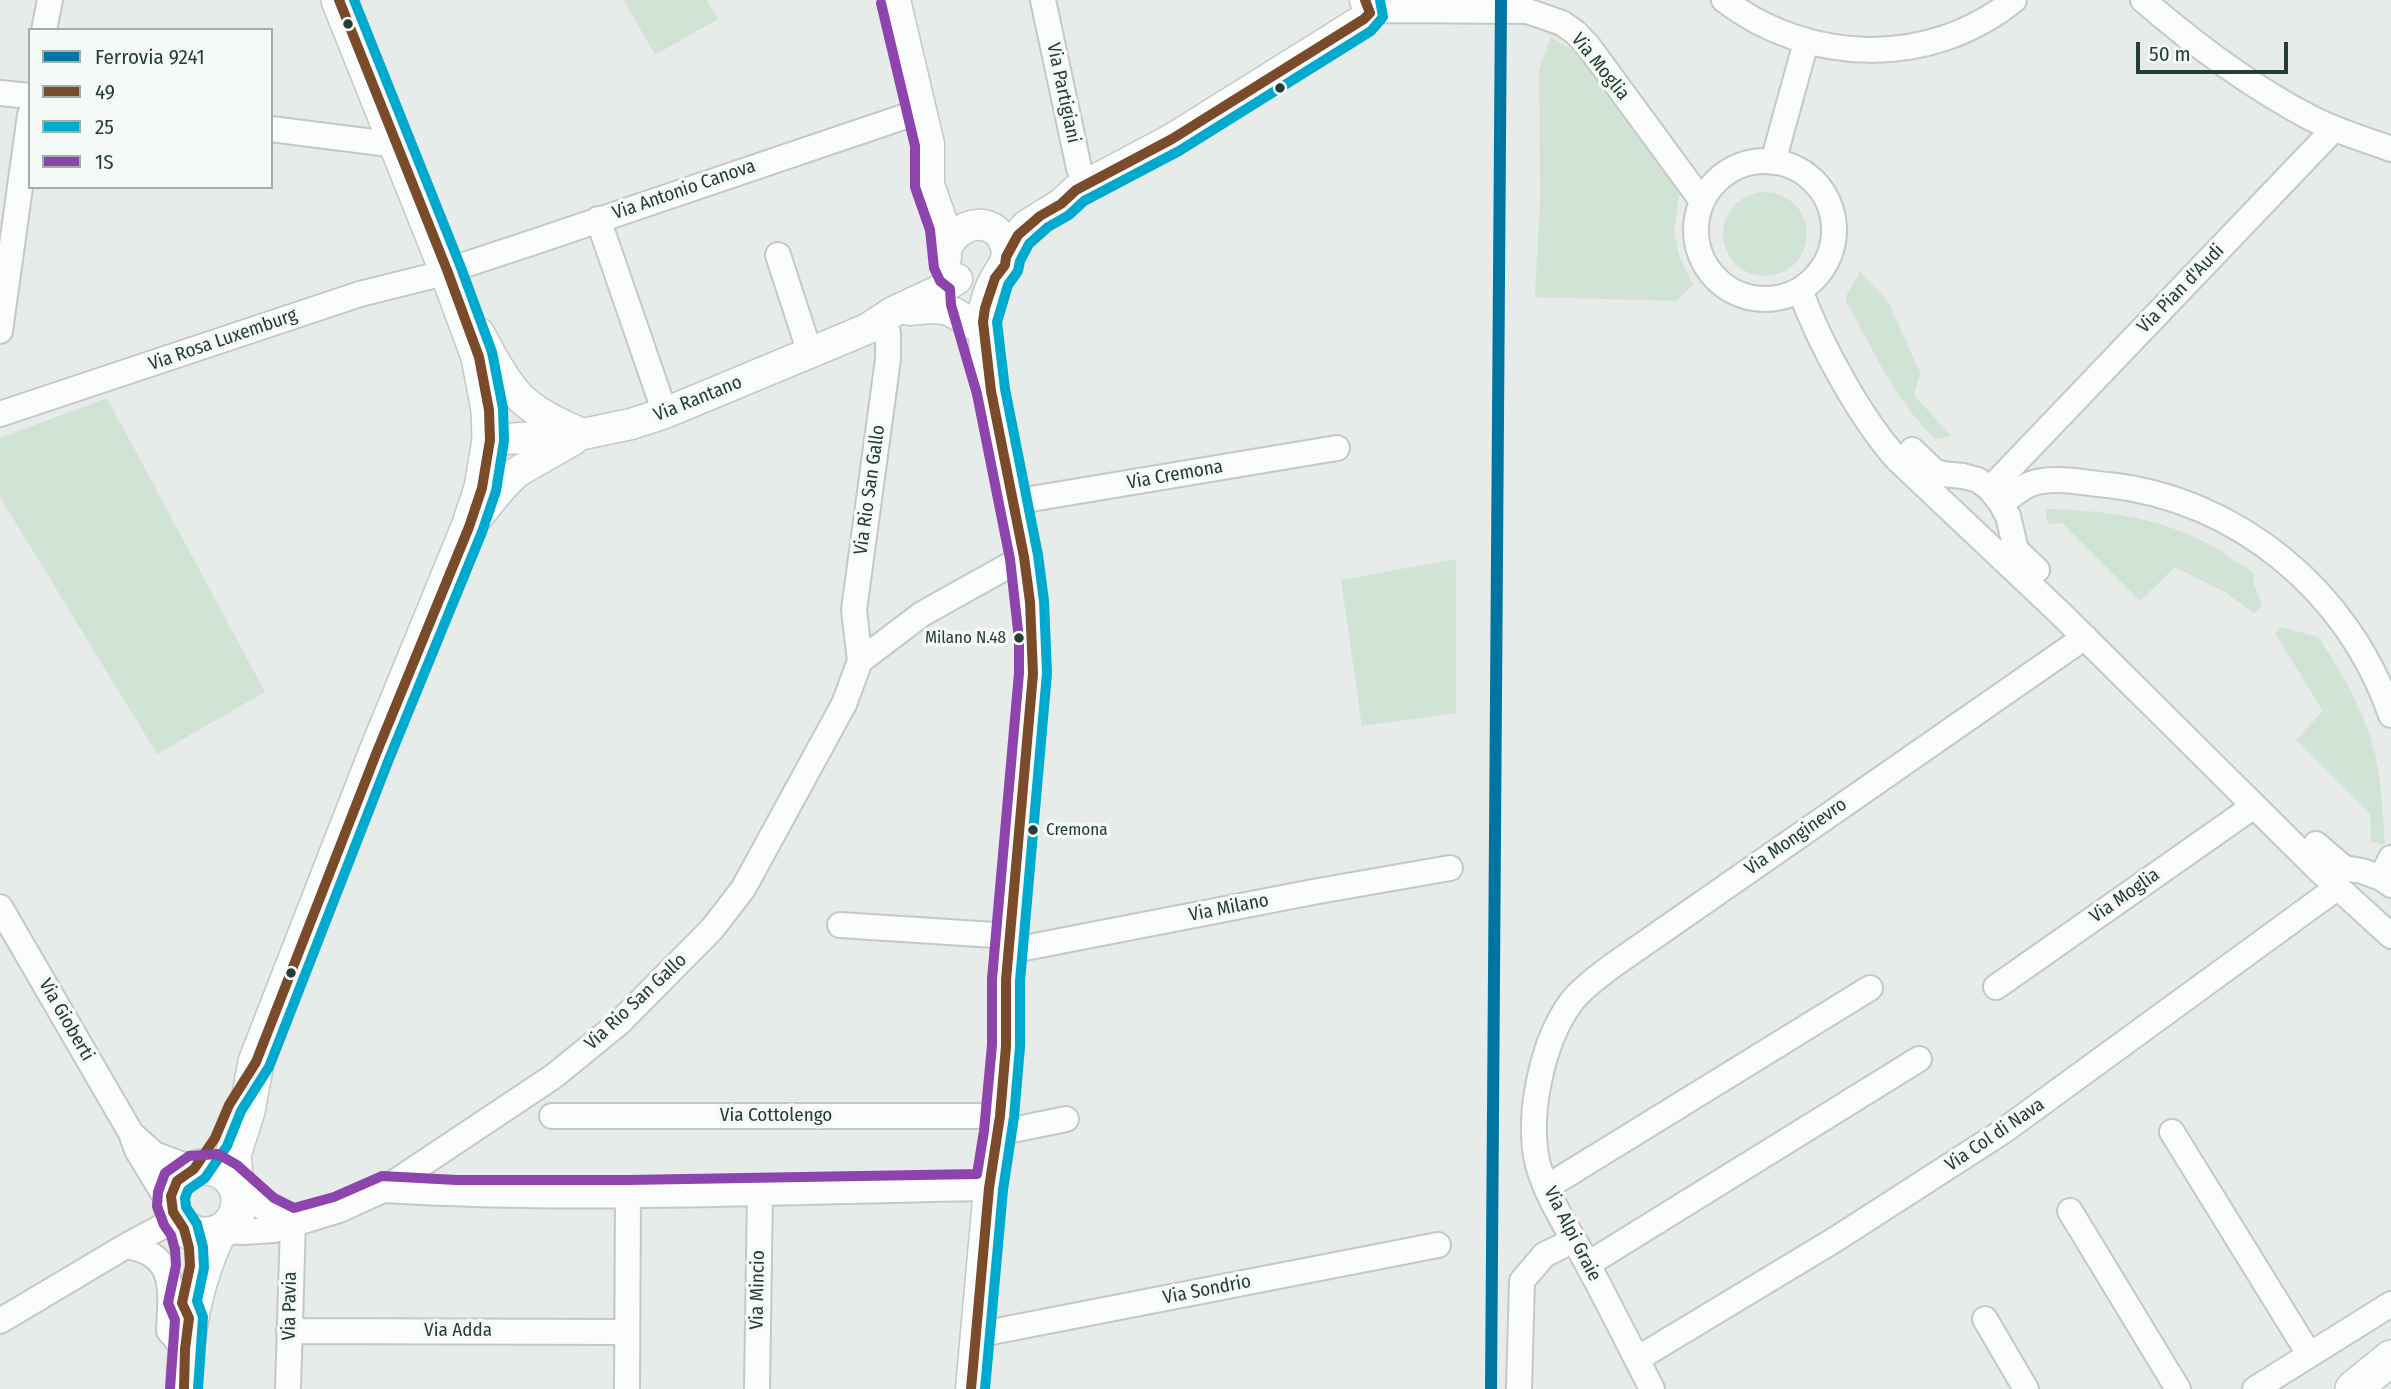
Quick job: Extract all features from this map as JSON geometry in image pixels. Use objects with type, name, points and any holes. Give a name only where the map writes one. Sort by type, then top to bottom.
[{"type":"main road","points":[[184,1389],[187,1334],[183,1303],[190,1265],[189,1248],[171,1196],[177,1181],[194,1169],[215,1138],[229,1105],[256,1062],[376,754],[469,527],[482,488],[490,440],[489,410],[479,357],[452,282],[339,0]]},
{"type":"main road","points":[[187,1334],[205,1266],[221,1232],[234,1220],[239,1210],[240,1198],[233,1156],[247,1111],[256,1062]]},
{"type":"main road","points":[[194,1169],[209,1167],[220,1170],[236,1185]]},
{"type":"main road","points":[[177,1218],[201,1236],[221,1232]]},
{"type":"main road","points":[[2353,1389],[2391,1358]]},
{"type":"main road","points":[[2380,1389],[2391,1380]]},
{"type":"street","points":[[44,28],[50,0]]},
{"type":"street","points":[[895,0],[929,144],[953,195],[985,226],[1002,238],[1001,268],[981,285],[953,266]]},
{"type":"street","name":"Via Partigiani","points":[[1043,0],[1081,188]]},
{"type":"street","points":[[1724,0],[1773,30],[1806,42],[1835,48],[1869,50],[1919,46],[1975,27],[1992,18],[2014,0]]},
{"type":"street","points":[[2143,0],[2216,58],[2308,117],[2391,149]]},
{"type":"street","points":[[971,1389],[989,1188],[999,1124],[1006,1046],[1006,981],[1033,674],[1033,638],[1024,557],[991,391],[984,316],[1001,268],[1018,235],[1027,225],[1081,188],[1172,139],[1356,24],[1367,6]]},
{"type":"street","name":"Via Moglia","points":[[1367,6],[1382,10],[1527,11],[1562,23],[1589,47],[1702,201]]},
{"type":"street","points":[[1773,162],[1806,42]]},
{"type":"street","points":[[0,93],[28,96]]},
{"type":"street","name":"Via Antonio Canova","points":[[452,282],[598,219],[921,111]]},
{"type":"street","points":[[0,331],[28,129]]},
{"type":"street","name":"Via Pian d'Audi","points":[[1996,496],[2028,450],[2334,129]]},
{"type":"street","points":[[273,130],[397,145]]},
{"type":"street","points":[[929,144],[929,185],[942,220],[969,323],[991,391]]},
{"type":"street","points":[[1773,162],[1794,167],[1812,179],[1825,196],[1833,216],[1834,237],[1828,258],[1816,276],[1800,290],[1779,298],[1758,299],[1737,293],[1719,281],[1705,264],[1698,244],[1697,222],[1702,201],[1710,189],[1730,171],[1751,163],[1773,162]]},
{"type":"street","points":[[953,266],[955,233],[962,228],[985,226],[1045,195],[1081,188]]},
{"type":"street","points":[[598,219],[664,413]]},
{"type":"street","points":[[778,255],[810,353]]},
{"type":"street","name":"Via Rantano","points":[[490,440],[583,434],[631,424],[664,413],[867,329],[887,316],[904,297],[953,266]]},
{"type":"street","points":[[452,282],[503,375],[518,395],[543,414],[583,434]]},
{"type":"street","name":"Via Rosa Luxemburg","points":[[0,414],[360,294],[452,282]]},
{"type":"street","points":[[1800,290],[1807,310],[1838,369],[1879,438],[1897,459],[2085,637],[2254,806],[2391,936]]},
{"type":"street","points":[[887,316],[936,307],[949,309],[969,323]]},
{"type":"street","name":"Via Rio San Gallo","points":[[221,1232],[274,1230],[339,1210],[383,1190],[554,1076],[619,1023],[712,929],[743,889],[845,704],[860,661],[854,610],[888,359],[887,316]]},
{"type":"street","name":"Via Rantano","points":[[469,527],[517,472],[583,434]]},
{"type":"street","points":[[1879,438],[1905,443],[1934,471],[1978,480],[1996,496],[2010,523],[2012,544],[2045,578],[2060,613]]},
{"type":"street","name":"Via Cremona","points":[[1013,502],[1336,448]]},
{"type":"street","points":[[2028,450],[2038,467],[2056,481]]},
{"type":"street","points":[[1996,496],[2036,482],[2120,486],[2189,506],[2256,538],[2297,570],[2327,602],[2364,655],[2391,715]]},
{"type":"street","points":[[860,661],[922,614],[1024,557]]},
{"type":"street","name":"Via Monginevro","points":[[1543,1068],[1549,1045],[1572,1001],[1612,965],[2085,637]]},
{"type":"street","points":[[2206,758],[2267,795],[2344,868],[2388,874]]},
{"type":"street","name":"Via Moglia","points":[[1996,987],[2254,806]]},
{"type":"street","name":"Via Milano","points":[[840,925],[1009,944],[1450,868]]},
{"type":"street","name":"Via Col di Nava","points":[[1637,1359],[1836,1239],[2002,1132],[2338,887]]},
{"type":"street","name":"Via Gioberti","points":[[0,907],[131,1133]]},
{"type":"street","points":[[1547,1187],[1870,988]]},
{"type":"street","points":[[1588,1264],[1919,1059]]},
{"type":"street","name":"Via Alpi Graie","points":[[1543,1068],[1537,1097],[1534,1142],[1539,1166],[1547,1187],[1652,1389]]},
{"type":"street","name":"Via Cottolengo","points":[[552,1116],[999,1124]]},
{"type":"street","points":[[999,1124],[1066,1119]]},
{"type":"street","points":[[2172,1132],[2309,1354]]},
{"type":"street","points":[[131,1133],[154,1154],[194,1169]]},
{"type":"street","points":[[4,1315],[177,1218],[137,1150],[131,1133]]},
{"type":"street","points":[[236,1185],[265,1210],[293,1223]]},
{"type":"street","points":[[383,1190],[456,1194],[628,1194],[989,1188]]},
{"type":"street","name":"Via Mincio","points":[[757,1389],[760,1192]]},
{"type":"street","points":[[627,1389],[628,1194]]},
{"type":"street","points":[[2070,1211],[2178,1389]]},
{"type":"street","name":"Via Pavia","points":[[288,1389],[293,1223]]},
{"type":"street","points":[[1519,1389],[1522,1281],[1544,1255],[1574,1240]]},
{"type":"street","name":"Via Sondrio","points":[[976,1335],[1438,1245]]},
{"type":"street","points":[[126,1246],[148,1251],[165,1266],[170,1282],[169,1331],[187,1334]]},
{"type":"street","points":[[2255,1389],[2391,1304]]},
{"type":"street","points":[[1985,1319],[2026,1389]]},
{"type":"street","name":"Via Adda","points":[[289,1331],[627,1332]]},
{"type":"green space","points":[[624,0],[707,0],[718,19],[655,55]]},
{"type":"green space","points":[[1551,37],[1584,57],[1668,174],[1679,195],[1674,233],[1680,258],[1693,284],[1677,301],[1535,297],[1540,199],[1539,70]]},
{"type":"green space","points":[[1765,192],[1781,195],[1795,204],[1804,218],[1807,234],[1804,250],[1795,264],[1781,273],[1765,276],[1749,273],[1735,264],[1726,250],[1723,234],[1726,218],[1735,204],[1749,195]]},
{"type":"green space","points":[[1860,272],[1888,301],[1920,373],[1914,395],[1951,436],[1935,439],[1908,408],[1875,356],[1846,301],[1846,296]]},
{"type":"green space","points":[[107,398],[265,692],[157,754],[0,497],[0,438]]},
{"type":"green space","points":[[2045,509],[2131,517],[2193,536],[2253,573],[2262,606],[2254,613],[2225,592],[2175,567],[2140,601],[2062,523],[2048,524]]},
{"type":"green space","points":[[1456,559],[1456,713],[1362,726],[1341,580]]},
{"type":"green space","points":[[2281,627],[2318,637],[2356,703],[2376,756],[2385,845],[2371,842],[2370,814],[2296,740],[2323,711],[2275,633]]},
{"type":"rail line","name":"9241","points":[[1491,1389],[1501,0]]},
{"type":"transit line","name":"49","points":[[184,1389],[189,1318],[182,1303],[190,1266],[189,1248],[184,1229],[173,1212],[171,1196],[177,1181],[194,1169],[215,1138],[229,1105],[256,1062],[376,754],[469,527],[482,488],[490,440],[489,410],[479,357],[339,0]]},
{"type":"transit line","name":"25","points":[[198,1389],[203,1317],[197,1301],[204,1268],[203,1247],[197,1224],[186,1207],[185,1198],[188,1190],[205,1178],[227,1146],[241,1111],[269,1067],[389,759],[482,532],[496,491],[504,441],[503,408],[492,352],[354,0]]},
{"type":"transit line","name":"49","points":[[971,1389],[989,1188],[1000,1116],[1006,1046],[1006,980],[1033,674],[1030,602],[1024,557],[991,391],[983,322],[985,308],[995,278],[1005,265],[1006,257],[1018,235],[1040,216],[1061,204],[1076,190],[1172,139],[1364,19],[1370,13],[1365,0]]},
{"type":"transit line","name":"25","points":[[985,1389],[1003,1190],[1014,1117],[1020,1047],[1020,981],[1047,673],[1044,601],[1038,555],[1005,389],[997,322],[1008,285],[1018,271],[1029,244],[1048,227],[1069,215],[1084,201],[1179,151],[1371,31],[1383,17],[1380,0]]},
{"type":"transit line","name":"1S","points":[[170,1389],[175,1320],[168,1303],[176,1265],[171,1235],[157,1206],[158,1192],[165,1173],[189,1156],[218,1154],[237,1165],[274,1198],[294,1208],[334,1197],[382,1176],[456,1180],[628,1180],[977,1174],[992,1045],[992,979],[1019,673],[1019,639],[1010,559],[977,394],[951,305],[950,289],[940,281],[934,268],[930,230],[915,187],[915,146],[881,3]]},
{"type":"place","name":"Milano N.48","points":[[1019,638]]},
{"type":"place","name":"Cremona","points":[[1033,830]]}]
